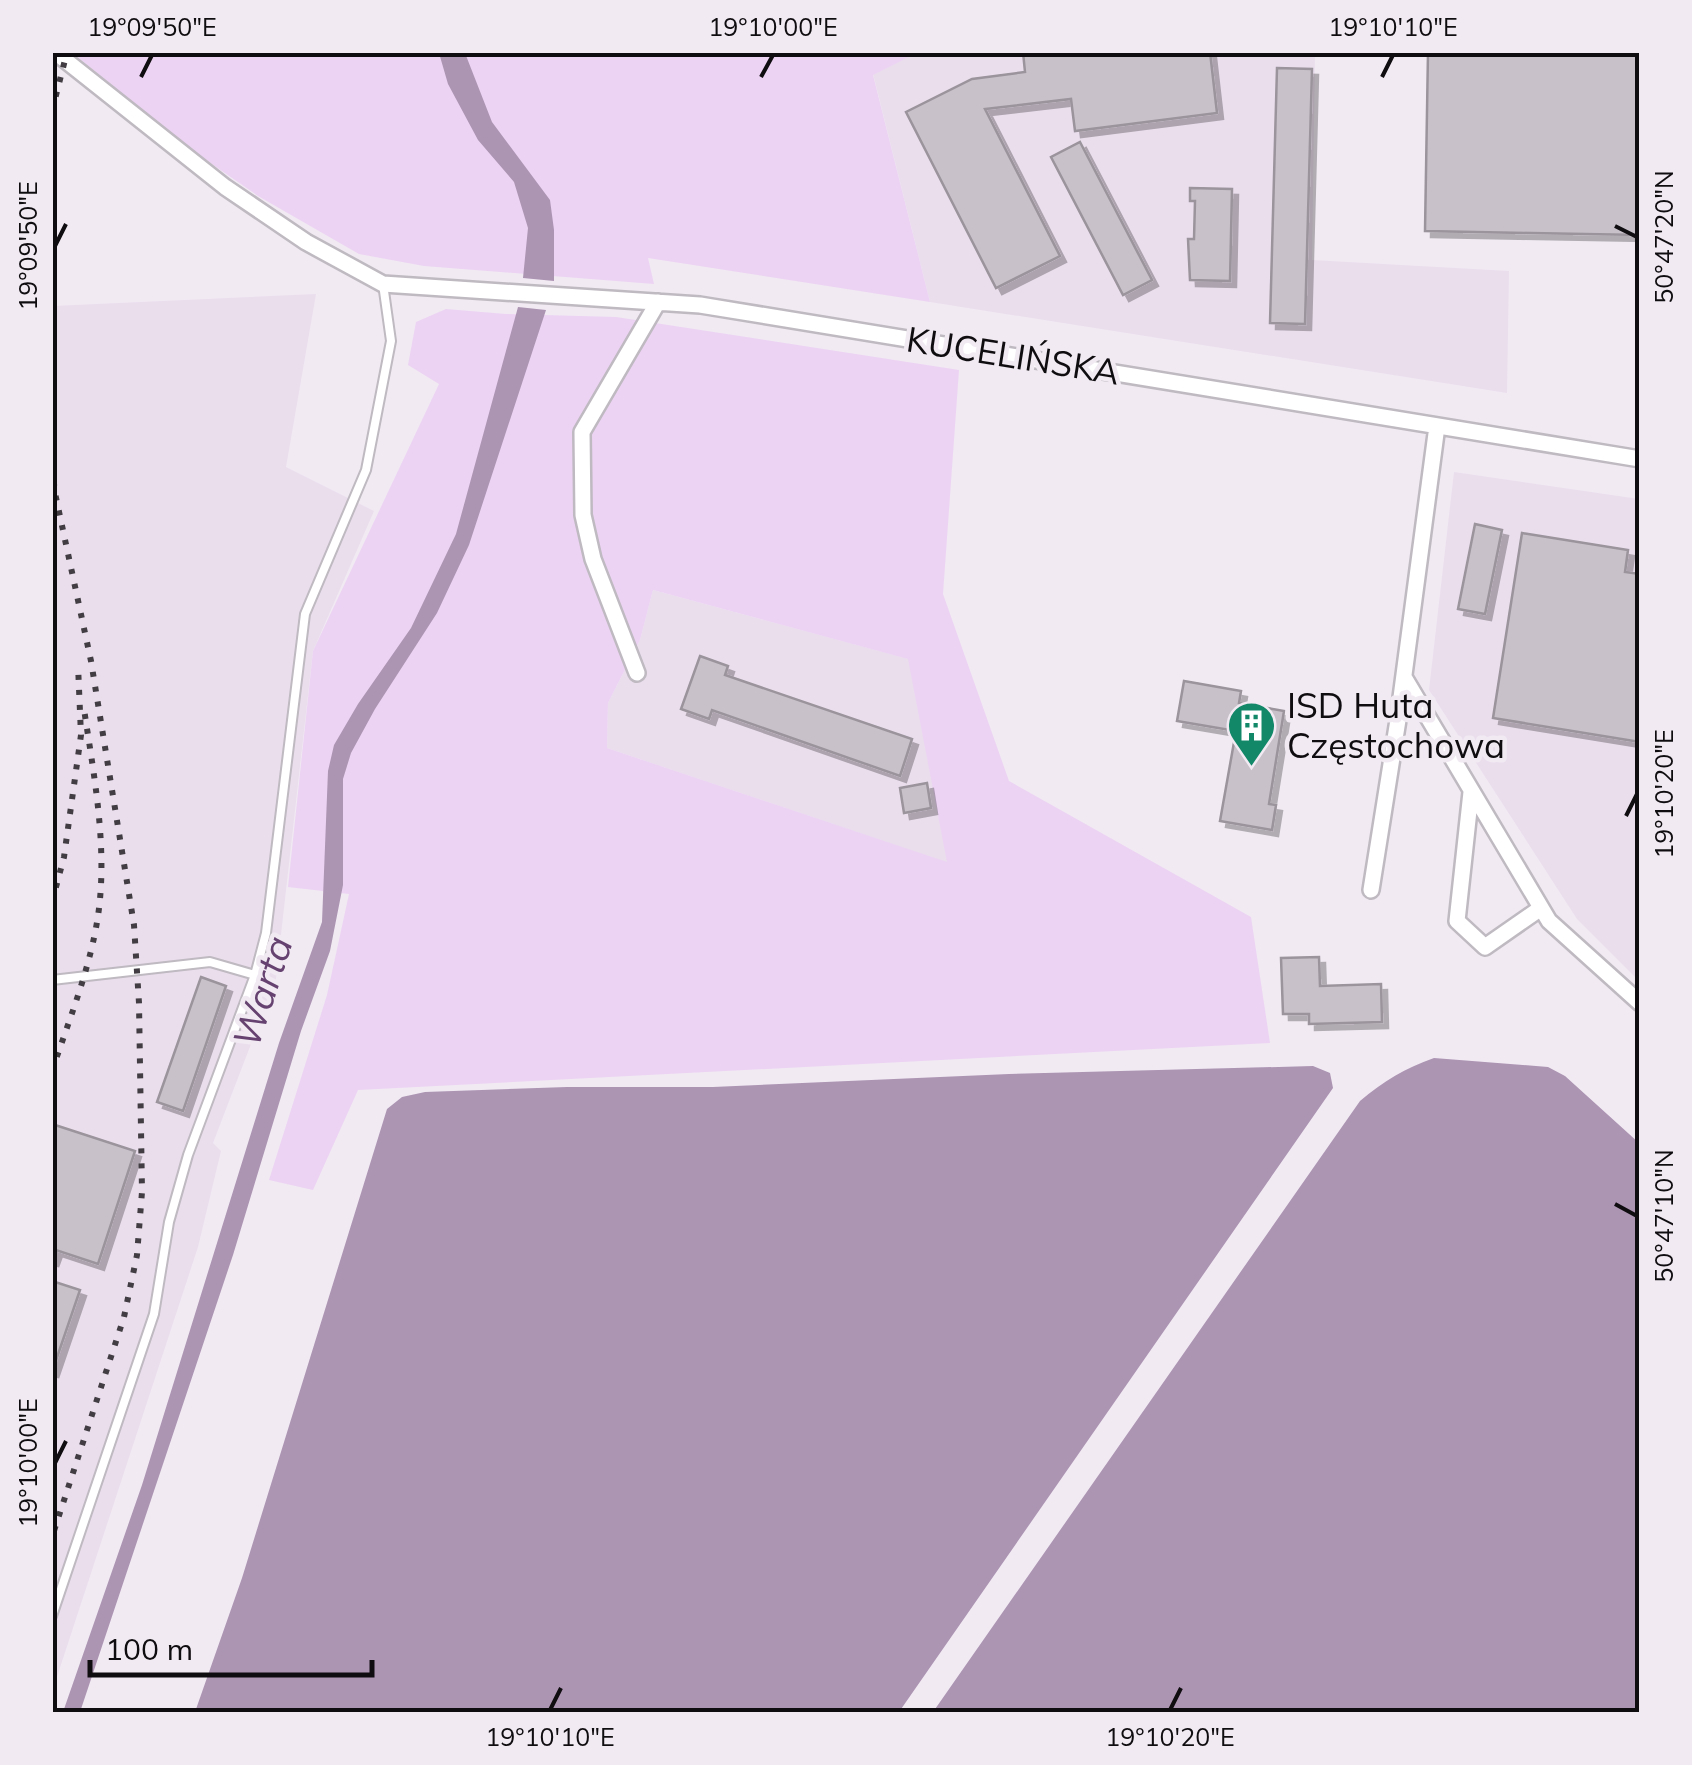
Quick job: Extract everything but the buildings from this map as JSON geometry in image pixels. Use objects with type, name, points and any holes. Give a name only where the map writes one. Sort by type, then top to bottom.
[{"type":"street","points":[[54,52],[225,187],[306,242],[383,284]]},
{"type":"street","name":"KUCELIŃSKA","points":[[383,284],[700,305],[1640,459]]},
{"type":"street","points":[[637,673],[593,559],[583,515],[582,432],[658,302]]},
{"type":"street","points":[[1372,890],[1437,426]]},
{"type":"street","points":[[1404,676],[1549,921],[1640,1003]]},
{"type":"street","points":[[1471,792],[1457,921],[1485,946],[1541,908]]},
{"type":"lane","points":[[52,1616],[154,1314],[169,1222],[188,1155],[255,975],[266,934],[305,614],[366,470],[391,341],[383,284]]},
{"type":"lane","points":[[52,980],[210,962],[255,975]]},
{"type":"shaded area","points":[[439,53],[465,53],[492,122],[550,200],[554,281],[523,278],[528,228],[514,182],[478,140],[448,84]]},
{"type":"shaded area","points":[[917,53],[1315,53],[1312,260],[1509,271],[1507,393],[930,302],[873,74]]},
{"type":"shaded area","points":[[917,53],[873,75],[930,302],[648,258],[654,284],[424,266],[359,254],[258,196],[193,151],[75,55]]},
{"type":"shaded area","points":[[316,294],[286,467],[374,511],[313,651],[276,979],[213,1143],[221,1151],[198,1247],[53,1689],[53,306]]},
{"type":"shaded area","points":[[518,307],[546,310],[469,545],[437,613],[351,753],[343,779],[343,885],[330,951],[80,1712],[63,1712],[142,1485],[279,1043],[322,922],[328,771],[334,745],[411,628],[456,534]]},
{"type":"shaded area","points":[[446,309],[616,317],[959,370],[943,594],[1009,781],[1251,917],[1270,1043],[358,1090],[313,1190],[269,1180],[327,995],[349,894],[288,887],[313,651],[439,384],[408,365],[416,322]],"holes":[[[653,590],[908,659],[947,862],[607,748],[608,703],[640,640]]]},
{"type":"shaded area","points":[[1454,472],[1639,499],[1639,981],[1577,919],[1429,690]]},
{"type":"shaded area","points":[[653,590],[909,659],[948,863],[607,748],[608,703],[640,640]]},
{"type":"shaded area","points":[[1434,1058],[1548,1067],[1565,1076],[1639,1143],[1639,1712],[933,1712],[1360,1101],[1395,1076]]},
{"type":"shaded area","points":[[1313,1066],[1330,1073],[1333,1088],[899,1712],[195,1712],[242,1578],[387,1109],[402,1097],[425,1092],[567,1087],[713,1087]]},
{"type":"railway","points":[[52,111],[67,52]]},
{"type":"railway","points":[[52,466],[91,661],[134,925],[142,1192],[137,1255],[124,1317],[52,1537]]},
{"type":"railway","points":[[52,902],[64,857],[81,735],[78,665]]},
{"type":"railway","points":[[52,1071],[90,955],[101,890],[99,812],[84,709]]},
{"type":"place","name":"ISD Huta Częstochowa","points":[[1252,768]]},
{"type":"water label","name":"Warta","points":[[263,992]]}]
